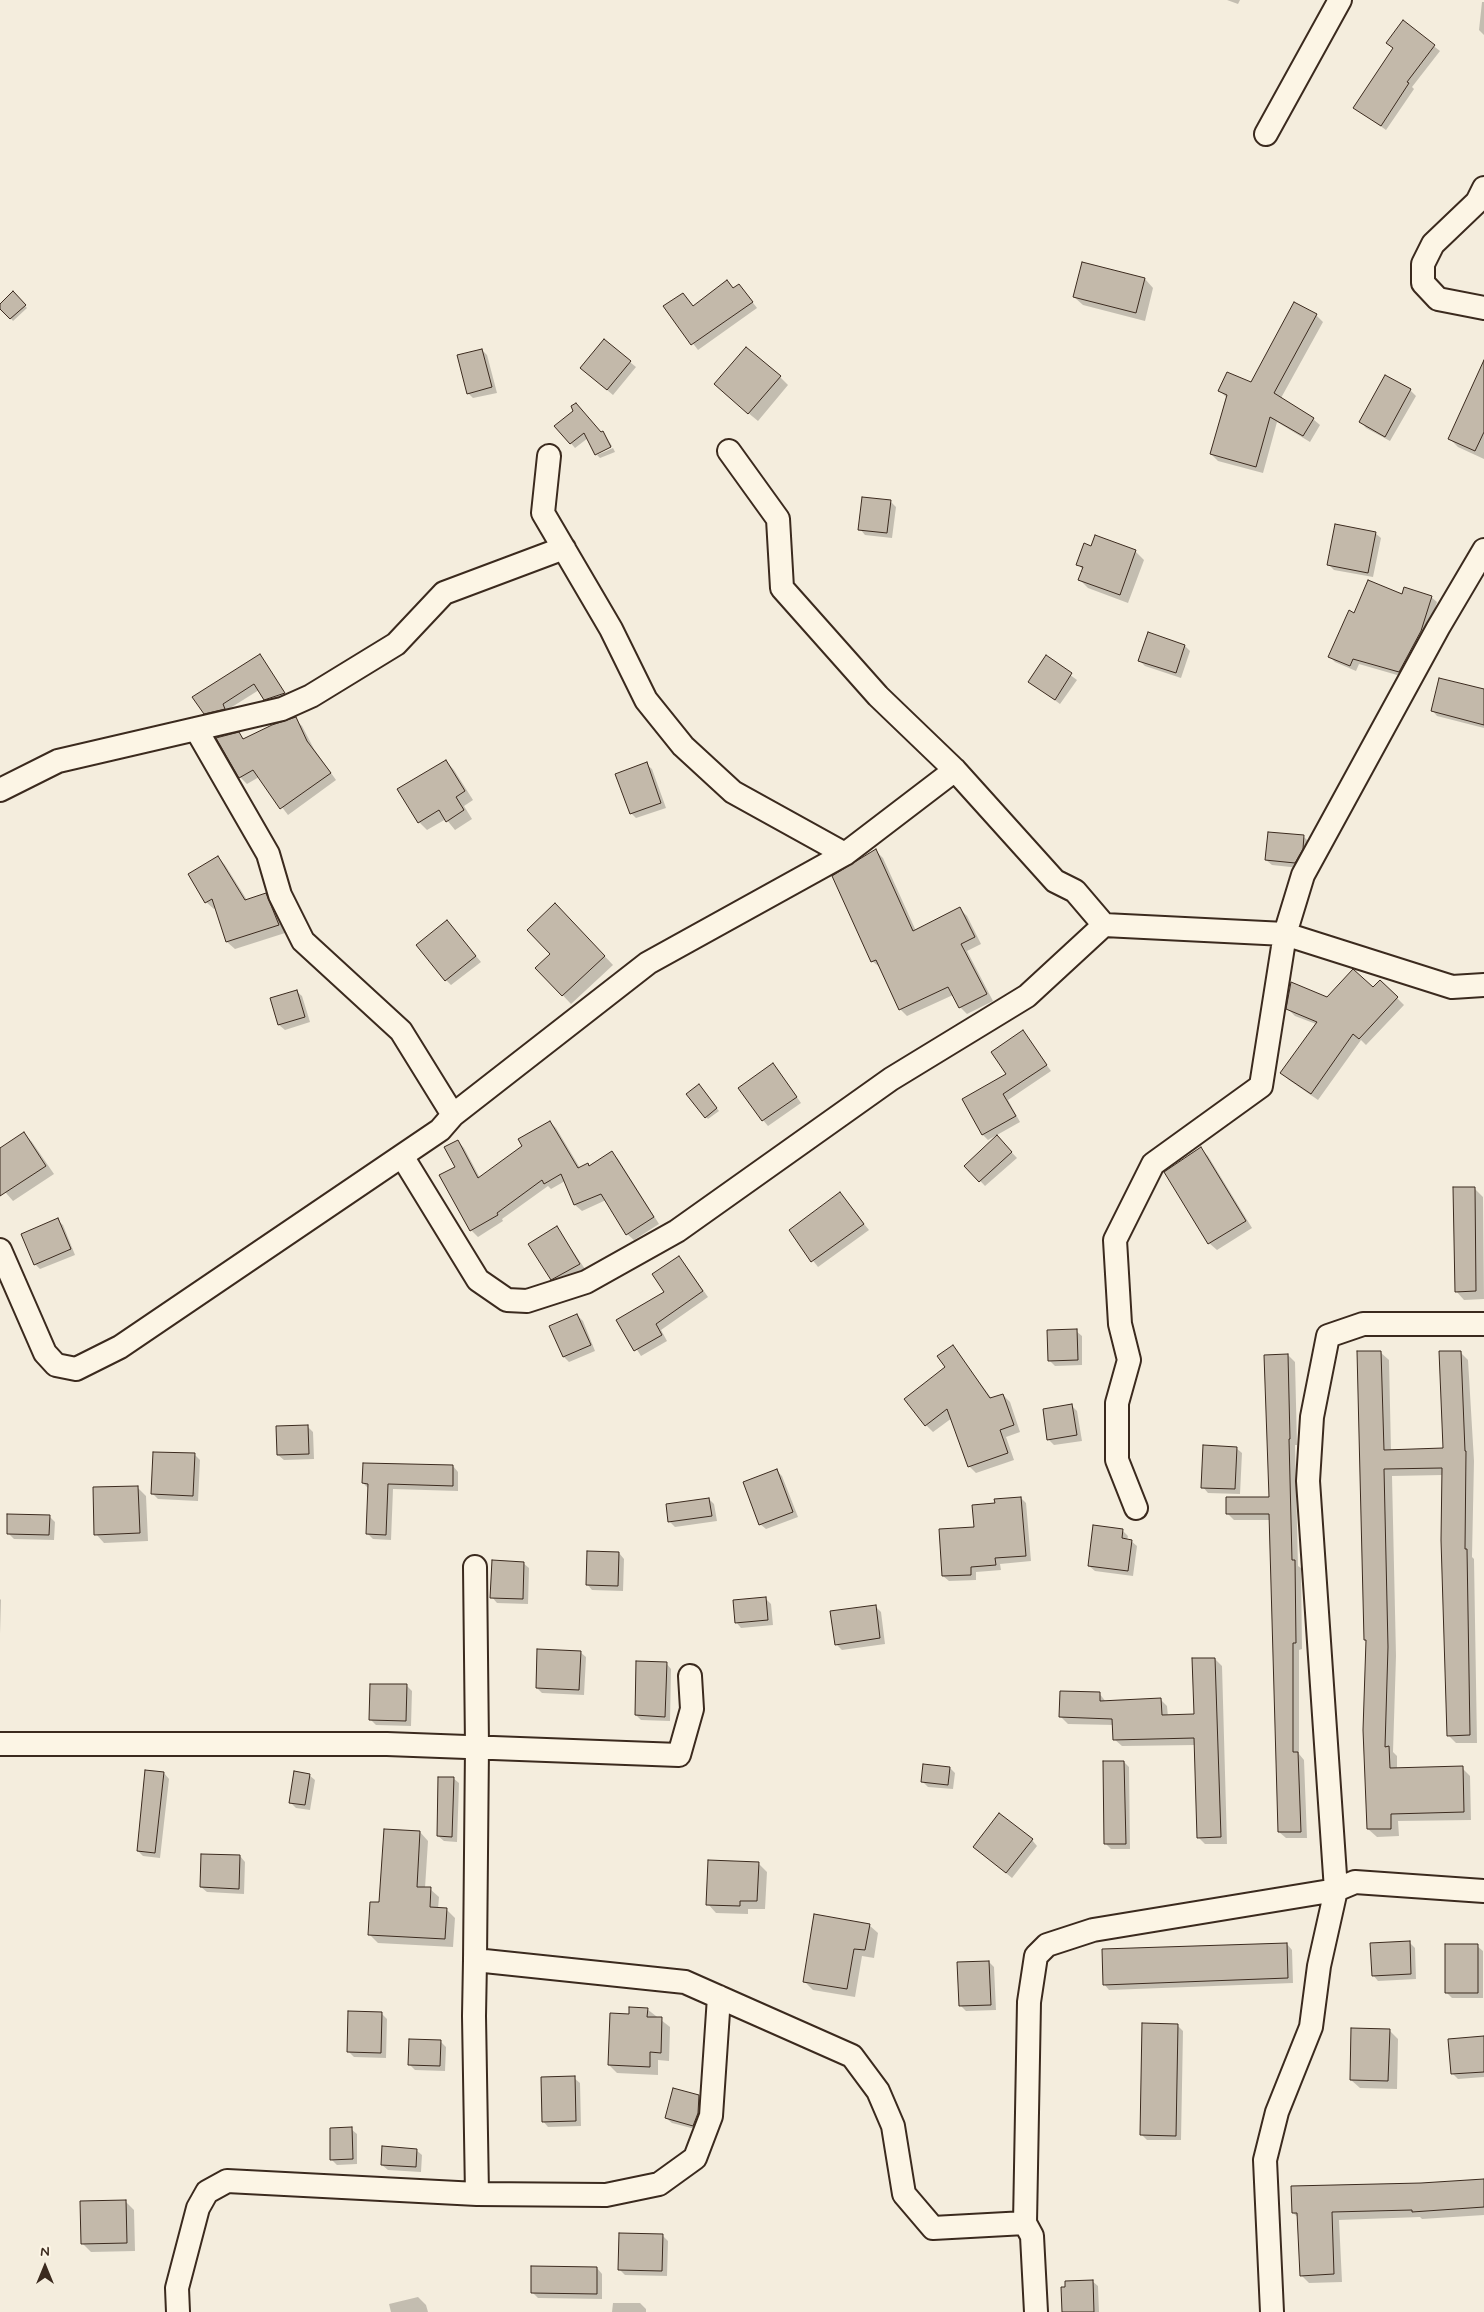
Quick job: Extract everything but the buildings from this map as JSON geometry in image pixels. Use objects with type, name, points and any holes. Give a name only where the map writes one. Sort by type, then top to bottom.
[{"type":"street","points":[[1266,134],[1340,0]]},
{"type":"street","points":[[1484,188],[1477,202],[1433,244],[1423,264],[1424,283],[1438,299],[1484,308]]},
{"type":"street","points":[[729,451],[778,519],[782,588],[878,696],[955,770],[1055,881],[1075,891],[1104,925]]},
{"type":"street","points":[[549,456],[544,513],[611,629],[646,700],[683,746],[733,792],[845,854]]},
{"type":"street","points":[[0,790],[58,761],[282,709],[311,696],[396,644],[444,593],[564,548]]},
{"type":"street","points":[[1136,1508],[1117,1460],[1117,1403],[1129,1360],[1120,1324],[1115,1240],[1153,1164],[1261,1086],[1285,934],[1304,875],[1438,628],[1484,550]]},
{"type":"street","points":[[196,729],[268,854],[280,895],[304,941],[400,1032],[453,1115]]},
{"type":"street","points":[[0,1250],[45,1352],[56,1365],[76,1369],[120,1347],[440,1130],[453,1115],[648,963],[845,854],[955,770]]},
{"type":"street","points":[[402,1156],[478,1280],[507,1300],[527,1301],[586,1282],[678,1230],[891,1079],[1027,996],[1104,925],[1285,934],[1452,988],[1484,985]]},
{"type":"street","points":[[1272,2312],[1265,2160],[1277,2112],[1311,2026],[1319,1966],[1336,1890],[1308,1481],[1312,1417],[1328,1336],[1364,1324],[1484,1324]]},
{"type":"street","points":[[475,1567],[477,1746],[474,2016],[477,2194]]},
{"type":"street","points":[[0,1744],[387,1744],[679,1755],[692,1709],[690,1676]]},
{"type":"street","points":[[1036,2312],[1032,2236],[1025,2223],[1029,2002],[1036,1956],[1047,1945],[1093,1930],[1336,1890],[1354,1882],[1484,1891]]},
{"type":"street","points":[[475,1960],[685,1982],[852,2056],[878,2091],[893,2126],[904,2194],[933,2228],[1025,2223]]},
{"type":"street","points":[[178,2312],[177,2288],[198,2208],[207,2192],[227,2181],[477,2194],[606,2195],[659,2184],[695,2158],[711,2116],[719,1997]]}]
